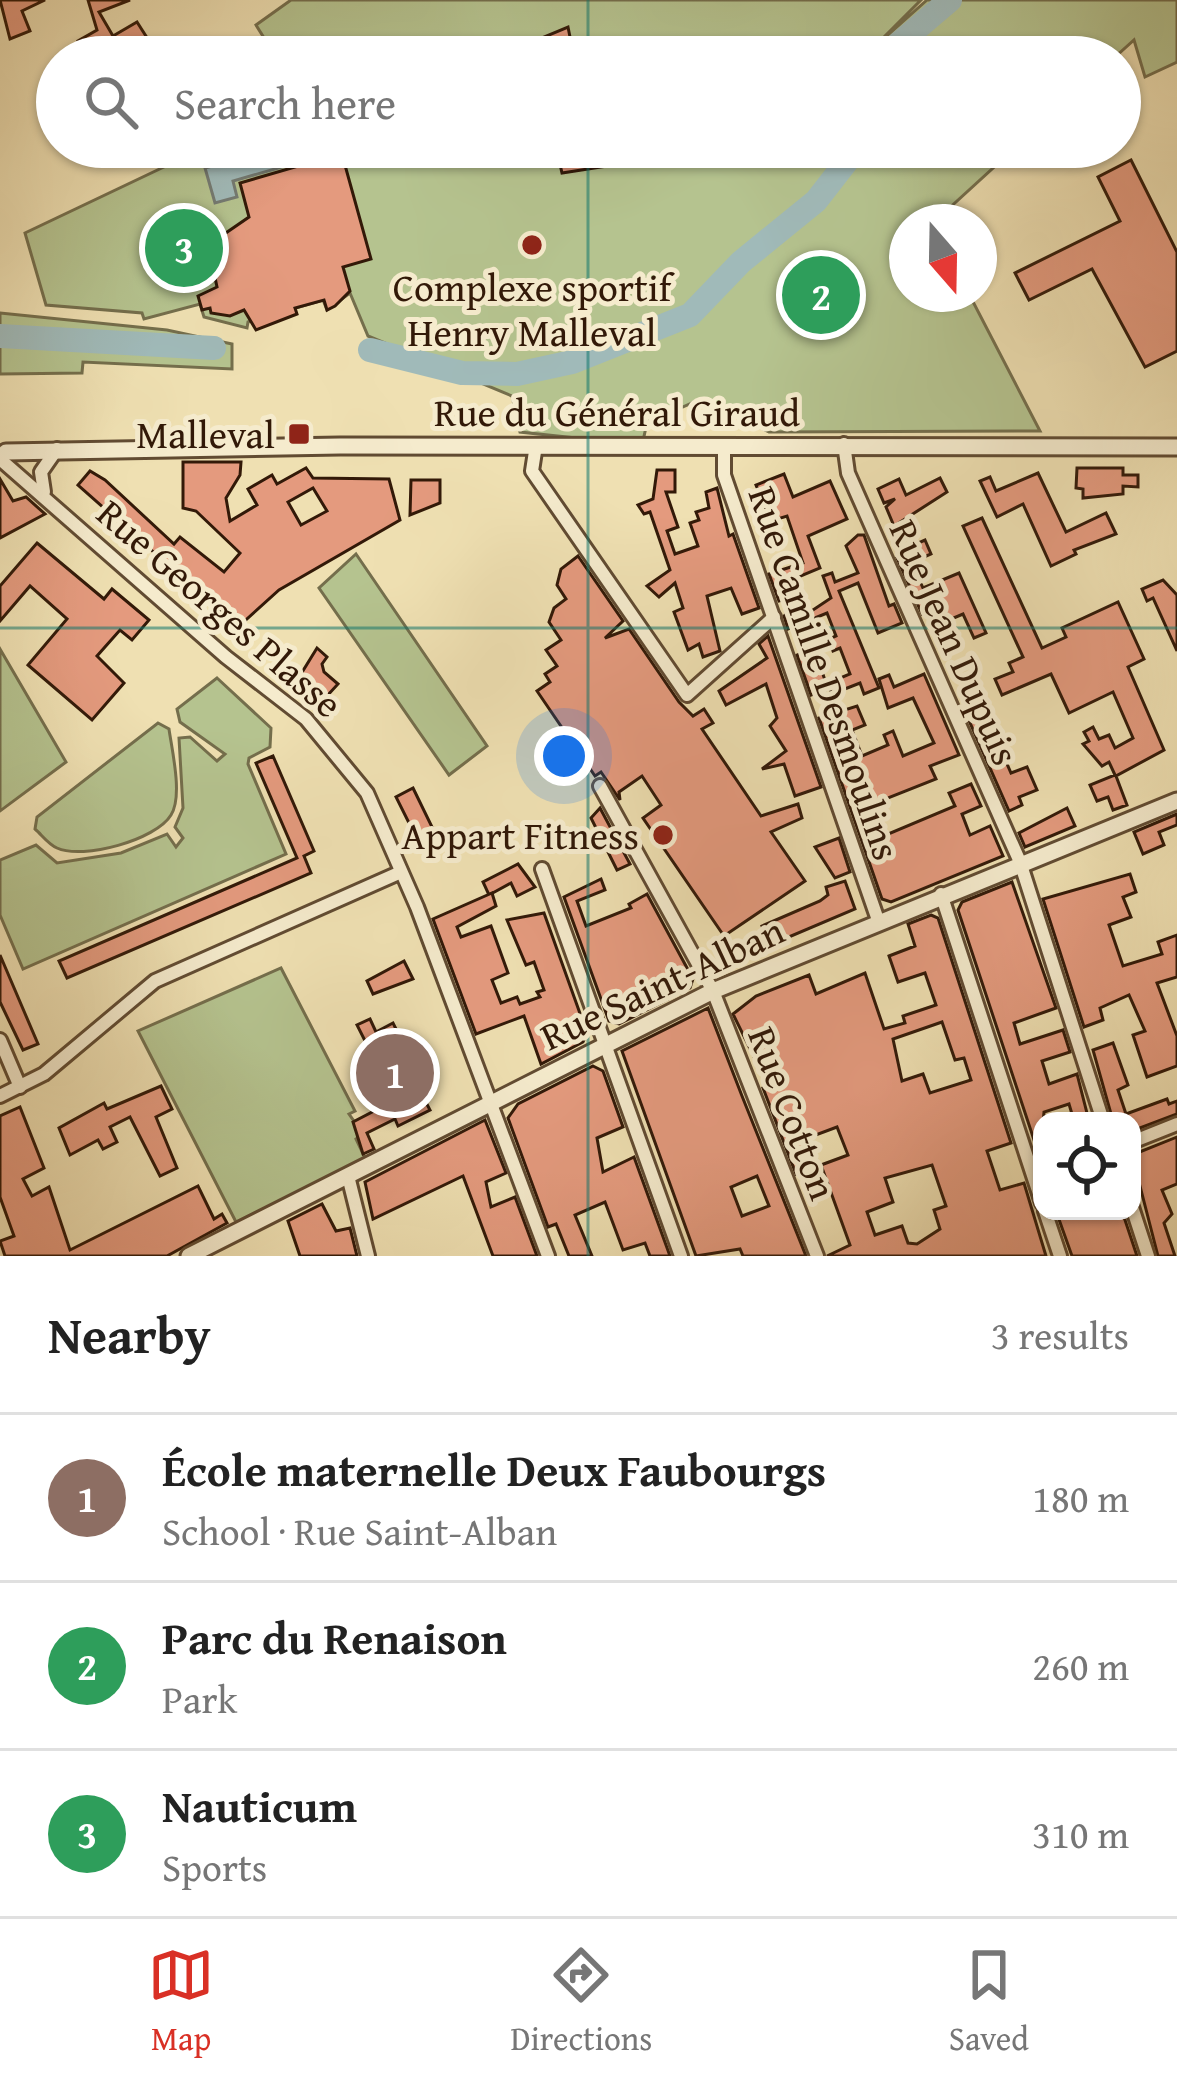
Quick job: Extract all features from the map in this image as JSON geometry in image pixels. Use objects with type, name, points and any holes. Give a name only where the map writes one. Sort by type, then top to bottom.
[{"type":"street","name":"Rue Jean Dupuis","points":[[844,444],[848,473],[1020,862],[1100,1112]]},
{"type":"street","name":"Rue du Général Giraud","points":[[3,451],[536,445],[1177,447]]},
{"type":"street","points":[[536,445],[532,471],[687,695],[774,617]]},
{"type":"street","name":"Rue Camille Desmoulins","points":[[724,445],[724,475],[878,920]]},
{"type":"street","name":"Rue Georges Plasse","points":[[45,494],[41,472],[57,449]]},
{"type":"street","name":"Rue Georges Plasse","points":[[3,451],[226,657],[306,718],[367,793],[548,1256]]},
{"type":"street","name":"Rue Cotton","points":[[600,786],[713,991],[817,1256]]},
{"type":"street","name":"Rue Saint-Alban","points":[[189,1256],[713,991],[1177,801]]},
{"type":"street","points":[[542,869],[681,1256]]},
{"type":"street","points":[[0,1096],[44,1074],[155,981],[401,872]]},
{"type":"street","points":[[941,894],[1033,1165]]},
{"type":"street","points":[[0,1040],[20,1087]]},
{"type":"street","points":[[1141,1138],[1177,1124]]},
{"type":"street","points":[[349,1176],[368,1256]]},
{"type":"street","points":[[1048,1220],[1060,1256]]},
{"type":"street","points":[[1136,1220],[1148,1256]]},
{"type":"green space","points":[[291,0],[921,0],[885,36],[263,36],[256,25]]},
{"type":"green space","points":[[927,0],[1177,0],[1177,62],[1145,77],[1141,36],[887,36]]},
{"type":"green space","points":[[162,168],[993,168],[954,204],[889,204],[889,312],[978,312],[1040,431],[769,432],[701,399],[647,423],[642,445],[520,432],[512,396],[368,336],[350,293],[327,310],[323,300],[248,322],[247,328],[204,317],[200,304],[144,319],[142,313],[46,305],[25,233]]},
{"type":"green space","points":[[0,313],[167,330],[232,344],[232,369],[83,362],[82,373],[0,374]]},
{"type":"green space","points":[[356,554],[487,746],[449,775],[319,588]]},
{"type":"green space","points":[[0,649],[66,762],[0,811]]},
{"type":"green space","points":[[217,678],[271,728],[270,747],[249,758],[248,764],[286,854],[23,969],[0,915],[0,860],[36,845],[57,863],[121,853],[167,834],[176,847],[183,838],[175,827],[183,808],[179,738],[190,737],[217,761],[225,754],[180,722],[177,709]]},
{"type":"green space","points":[[158,723],[169,729],[176,785],[174,807],[163,824],[135,840],[84,851],[57,848],[35,829],[37,817]]},
{"type":"green space","points":[[281,968],[355,1111],[349,1114],[363,1134],[356,1139],[366,1160],[236,1222],[138,1031]]},
{"type":"water","points":[[205,168],[278,168],[233,181],[237,197],[215,203]]},
{"type":"building","points":[[0,0],[45,0],[22,11],[30,31],[10,39]]},
{"type":"building","points":[[88,0],[130,0],[99,12],[113,36],[87,36],[97,30]]},
{"type":"building","points":[[137,22],[146,36],[113,36]]},
{"type":"building","points":[[568,27],[570,36],[546,36]]},
{"type":"building","points":[[292,168],[346,168],[371,259],[343,267],[350,291],[335,306],[327,310],[324,300],[295,308],[297,314],[256,330],[244,310],[230,316],[211,313],[210,308],[202,310],[198,296],[217,287],[212,264],[220,237],[249,217],[240,183]]},
{"type":"building","points":[[1115,168],[1135,168],[1177,252],[1177,351],[1145,367],[1092,269],[1029,300],[1015,273],[1120,221],[1098,177]]},
{"type":"building","points":[[183,462],[241,462],[240,475],[226,498],[230,521],[257,505],[248,489],[272,475],[277,484],[306,468],[313,478],[389,479],[400,520],[279,590],[238,627],[78,485],[90,471],[174,544],[180,537],[224,572],[240,553],[196,511],[183,508]],"holes":[[[313,488],[327,511],[301,525],[288,502]]]},
{"type":"building","points":[[1077,468],[1123,468],[1123,475],[1138,475],[1138,487],[1123,486],[1123,494],[1083,498],[1083,489],[1076,488]]},
{"type":"building","points":[[657,470],[675,470],[675,492],[666,492],[678,527],[667,531],[675,554],[698,546],[690,523],[699,520],[696,512],[709,508],[706,492],[717,488],[729,536],[733,534],[759,608],[742,614],[731,588],[707,596],[720,651],[703,657],[699,644],[688,650],[674,612],[683,608],[675,583],[659,597],[647,586],[670,570],[650,512],[644,514],[638,505],[653,499]]},
{"type":"building","points":[[1038,473],[1066,532],[1106,513],[1116,534],[1074,550],[1076,554],[1051,566],[1023,504],[997,517],[980,481],[990,477],[996,491]]},
{"type":"building","points":[[784,474],[793,497],[830,481],[847,519],[808,536],[820,568],[786,582],[791,598],[779,601],[769,574],[803,563],[787,516],[771,521],[756,485]]},
{"type":"building","points":[[940,478],[947,492],[894,526],[886,507],[895,499],[884,503],[878,489],[899,479],[906,495]]},
{"type":"building","points":[[0,479],[13,501],[26,497],[45,514],[0,538]]},
{"type":"building","points":[[411,480],[440,480],[440,503],[410,515]]},
{"type":"building","points":[[982,518],[1042,648],[1066,637],[1062,628],[1118,602],[1144,659],[1128,667],[1164,750],[1116,776],[1127,805],[1113,810],[1108,797],[1097,801],[1090,785],[1115,775],[1109,762],[1102,766],[1083,744],[1089,741],[1084,732],[1093,727],[1099,739],[1109,735],[1115,748],[1133,738],[1113,692],[1069,713],[1051,674],[1002,695],[995,679],[1013,672],[1009,663],[1023,657],[963,526]]},
{"type":"building","points":[[864,535],[889,606],[894,604],[902,623],[878,633],[858,583],[839,591],[879,688],[864,694],[860,683],[832,694],[828,683],[850,674],[840,648],[833,651],[829,639],[836,636],[827,613],[788,629],[784,616],[799,604],[807,614],[831,598],[823,576],[832,573],[835,582],[858,573],[846,546]]},
{"type":"building","points":[[925,540],[931,554],[917,560],[921,567],[915,570],[923,588],[959,573],[986,633],[974,638],[963,614],[949,620],[943,605],[922,614],[897,558],[904,555],[902,550]]},
{"type":"building","points":[[37,543],[104,599],[112,589],[149,620],[132,640],[120,630],[97,656],[124,683],[92,720],[28,665],[67,619],[30,586],[0,621],[0,586]]},
{"type":"building","points":[[578,556],[623,621],[605,638],[629,629],[679,702],[693,716],[704,709],[713,723],[702,729],[761,816],[798,804],[802,818],[771,832],[805,881],[724,936],[643,818],[661,805],[642,776],[619,792],[620,800],[601,772],[595,776],[537,691],[550,682],[545,674],[557,666],[546,650],[561,640],[549,622],[554,608],[566,599],[557,585],[561,569]]},
{"type":"building","points":[[1163,580],[1177,595],[1177,651],[1153,598],[1147,601],[1142,589]]},
{"type":"building","points":[[768,636],[821,787],[795,796],[784,764],[762,769],[786,751],[770,726],[777,718],[766,684],[726,705],[719,691],[767,658],[759,644]]},
{"type":"building","points":[[317,648],[327,657],[324,672],[338,684],[327,696],[301,674]]},
{"type":"building","points":[[814,648],[828,689],[811,695],[797,655]]},
{"type":"building","points":[[924,674],[959,755],[930,766],[936,779],[875,803],[886,835],[955,806],[949,793],[971,784],[981,806],[962,814],[970,835],[990,826],[1003,856],[891,902],[882,899],[819,718],[857,706],[865,725],[852,730],[862,756],[888,745],[884,735],[893,731],[903,756],[934,743],[913,698],[888,708],[879,679],[889,675],[894,687]]},
{"type":"building","points":[[983,709],[1011,773],[1027,767],[1037,790],[1019,797],[1022,805],[1009,811],[967,716]]},
{"type":"building","points":[[273,756],[314,851],[304,856],[311,873],[67,978],[59,961],[297,858],[256,763]]},
{"type":"building","points":[[413,788],[433,829],[416,837],[396,797]]},
{"type":"building","points":[[600,808],[630,864],[617,870],[591,818]]},
{"type":"building","points":[[1067,808],[1075,826],[1025,847],[1019,833]]},
{"type":"building","points":[[1177,814],[1177,825],[1159,832],[1164,845],[1143,854],[1134,832]]},
{"type":"building","points":[[839,838],[850,872],[835,878],[815,847]]},
{"type":"building","points":[[518,864],[535,887],[517,896],[511,883],[489,895],[483,882]]},
{"type":"building","points":[[1130,874],[1136,892],[1123,897],[1131,917],[1109,925],[1123,966],[1162,954],[1158,942],[1177,935],[1177,977],[1157,983],[1177,1036],[1177,1066],[1147,1077],[1133,1035],[1145,1031],[1129,995],[1100,1008],[1103,1020],[1084,1027],[1043,899]]},
{"type":"building","points":[[601,879],[605,890],[577,901],[586,926],[631,908],[629,904],[647,894],[693,979],[690,988],[619,1024],[609,1021],[564,897]]},
{"type":"building","points":[[845,881],[855,909],[770,945],[762,926],[820,901],[828,895],[826,887]]},
{"type":"building","points":[[1012,882],[1056,1008],[1014,1023],[1020,1044],[1063,1030],[1070,1052],[1042,1061],[1049,1084],[1077,1074],[1087,1112],[1071,1112],[1069,1104],[1033,1112],[1033,1137],[958,910],[962,902]]},
{"type":"building","points":[[492,893],[496,906],[457,927],[461,937],[491,926],[508,973],[492,980],[501,1003],[517,997],[520,1004],[540,997],[537,992],[544,990],[534,962],[526,965],[507,920],[544,913],[587,1033],[583,1042],[541,1064],[524,1016],[476,1034],[433,919]]},
{"type":"building","points":[[931,915],[938,918],[1011,1143],[987,1151],[1000,1190],[1024,1183],[1046,1256],[827,1256],[850,1245],[821,1165],[848,1155],[837,1127],[802,1140],[813,1168],[796,1174],[763,1088],[776,1084],[767,1057],[756,1061],[733,1014],[756,996],[809,975],[816,994],[865,973],[884,1029],[905,1023],[903,1016],[936,1005],[925,973],[898,982],[889,956],[915,946],[908,924]],"holes":[[[942,1022],[955,1060],[964,1058],[971,1080],[930,1093],[923,1074],[902,1081],[893,1039]],[[932,1165],[946,1206],[934,1210],[940,1229],[917,1244],[908,1243],[902,1226],[875,1235],[867,1212],[893,1202],[885,1178]]]},
{"type":"building","points":[[0,955],[38,1044],[23,1050],[0,1002]]},
{"type":"building","points":[[404,961],[413,979],[373,994],[367,981]]},
{"type":"building","points":[[708,1008],[806,1256],[743,1256],[740,1249],[696,1256],[622,1051]],"holes":[[[757,1176],[769,1206],[742,1216],[731,1187]]]},
{"type":"building","points":[[370,1019],[376,1032],[393,1023],[425,1086],[419,1089],[430,1110],[398,1126],[395,1119],[367,1133],[374,1149],[363,1154],[353,1122],[395,1100],[357,1025]]},
{"type":"building","points":[[1113,1043],[1128,1085],[1118,1090],[1125,1112],[1110,1112],[1093,1050]]},
{"type":"building","points":[[593,1066],[603,1071],[623,1127],[597,1138],[603,1172],[634,1157],[670,1256],[650,1256],[645,1243],[623,1250],[605,1202],[575,1215],[592,1256],[569,1256],[556,1224],[548,1227],[508,1118],[518,1104]]},
{"type":"building","points":[[161,1086],[172,1109],[156,1117],[177,1168],[160,1176],[130,1117],[110,1127],[117,1142],[103,1149],[98,1140],[70,1155],[59,1128],[104,1103],[107,1109]]},
{"type":"building","points":[[1167,1099],[1169,1104],[1177,1101],[1177,1114],[1141,1128],[1141,1112],[1131,1112]]},
{"type":"building","points":[[20,1107],[44,1168],[23,1179],[32,1196],[49,1187],[70,1250],[198,1186],[214,1219],[222,1214],[227,1223],[167,1256],[5,1256],[0,1241],[14,1236],[0,1197],[0,1116]]},
{"type":"building","points":[[485,1120],[506,1173],[486,1182],[491,1207],[515,1197],[537,1256],[493,1256],[463,1176],[373,1219],[365,1182]]},
{"type":"building","points":[[1177,1137],[1177,1184],[1162,1190],[1172,1214],[1164,1223],[1175,1256],[1158,1256],[1141,1190],[1141,1151]]},
{"type":"building","points":[[322,1204],[336,1231],[350,1228],[357,1256],[300,1256],[288,1221]]},
{"type":"building","points":[[1059,1220],[1125,1220],[1137,1256],[1072,1256]]},
{"type":"waterway","points":[[908,36],[950,0]]},
{"type":"waterway","points":[[370,350],[462,373],[517,374],[572,362],[690,315],[741,262],[816,201],[842,168]]},
{"type":"waterway","points":[[0,336],[214,348]]},
{"type":"place","name":"Complexe sportif Henry Malleval","points":[[532,245]]},
{"type":"place","name":"Nauticum","points":[[184,248]]},
{"type":"place","name":"Parc du Renaison","points":[[821,295]]},
{"type":"place","name":"Malleval","points":[[299,434]]},
{"type":"place","name":"Appart Fitness","points":[[663,835]]},
{"type":"place","name":"École maternelle Deux Faubourgs","points":[[395,1073]]}]
